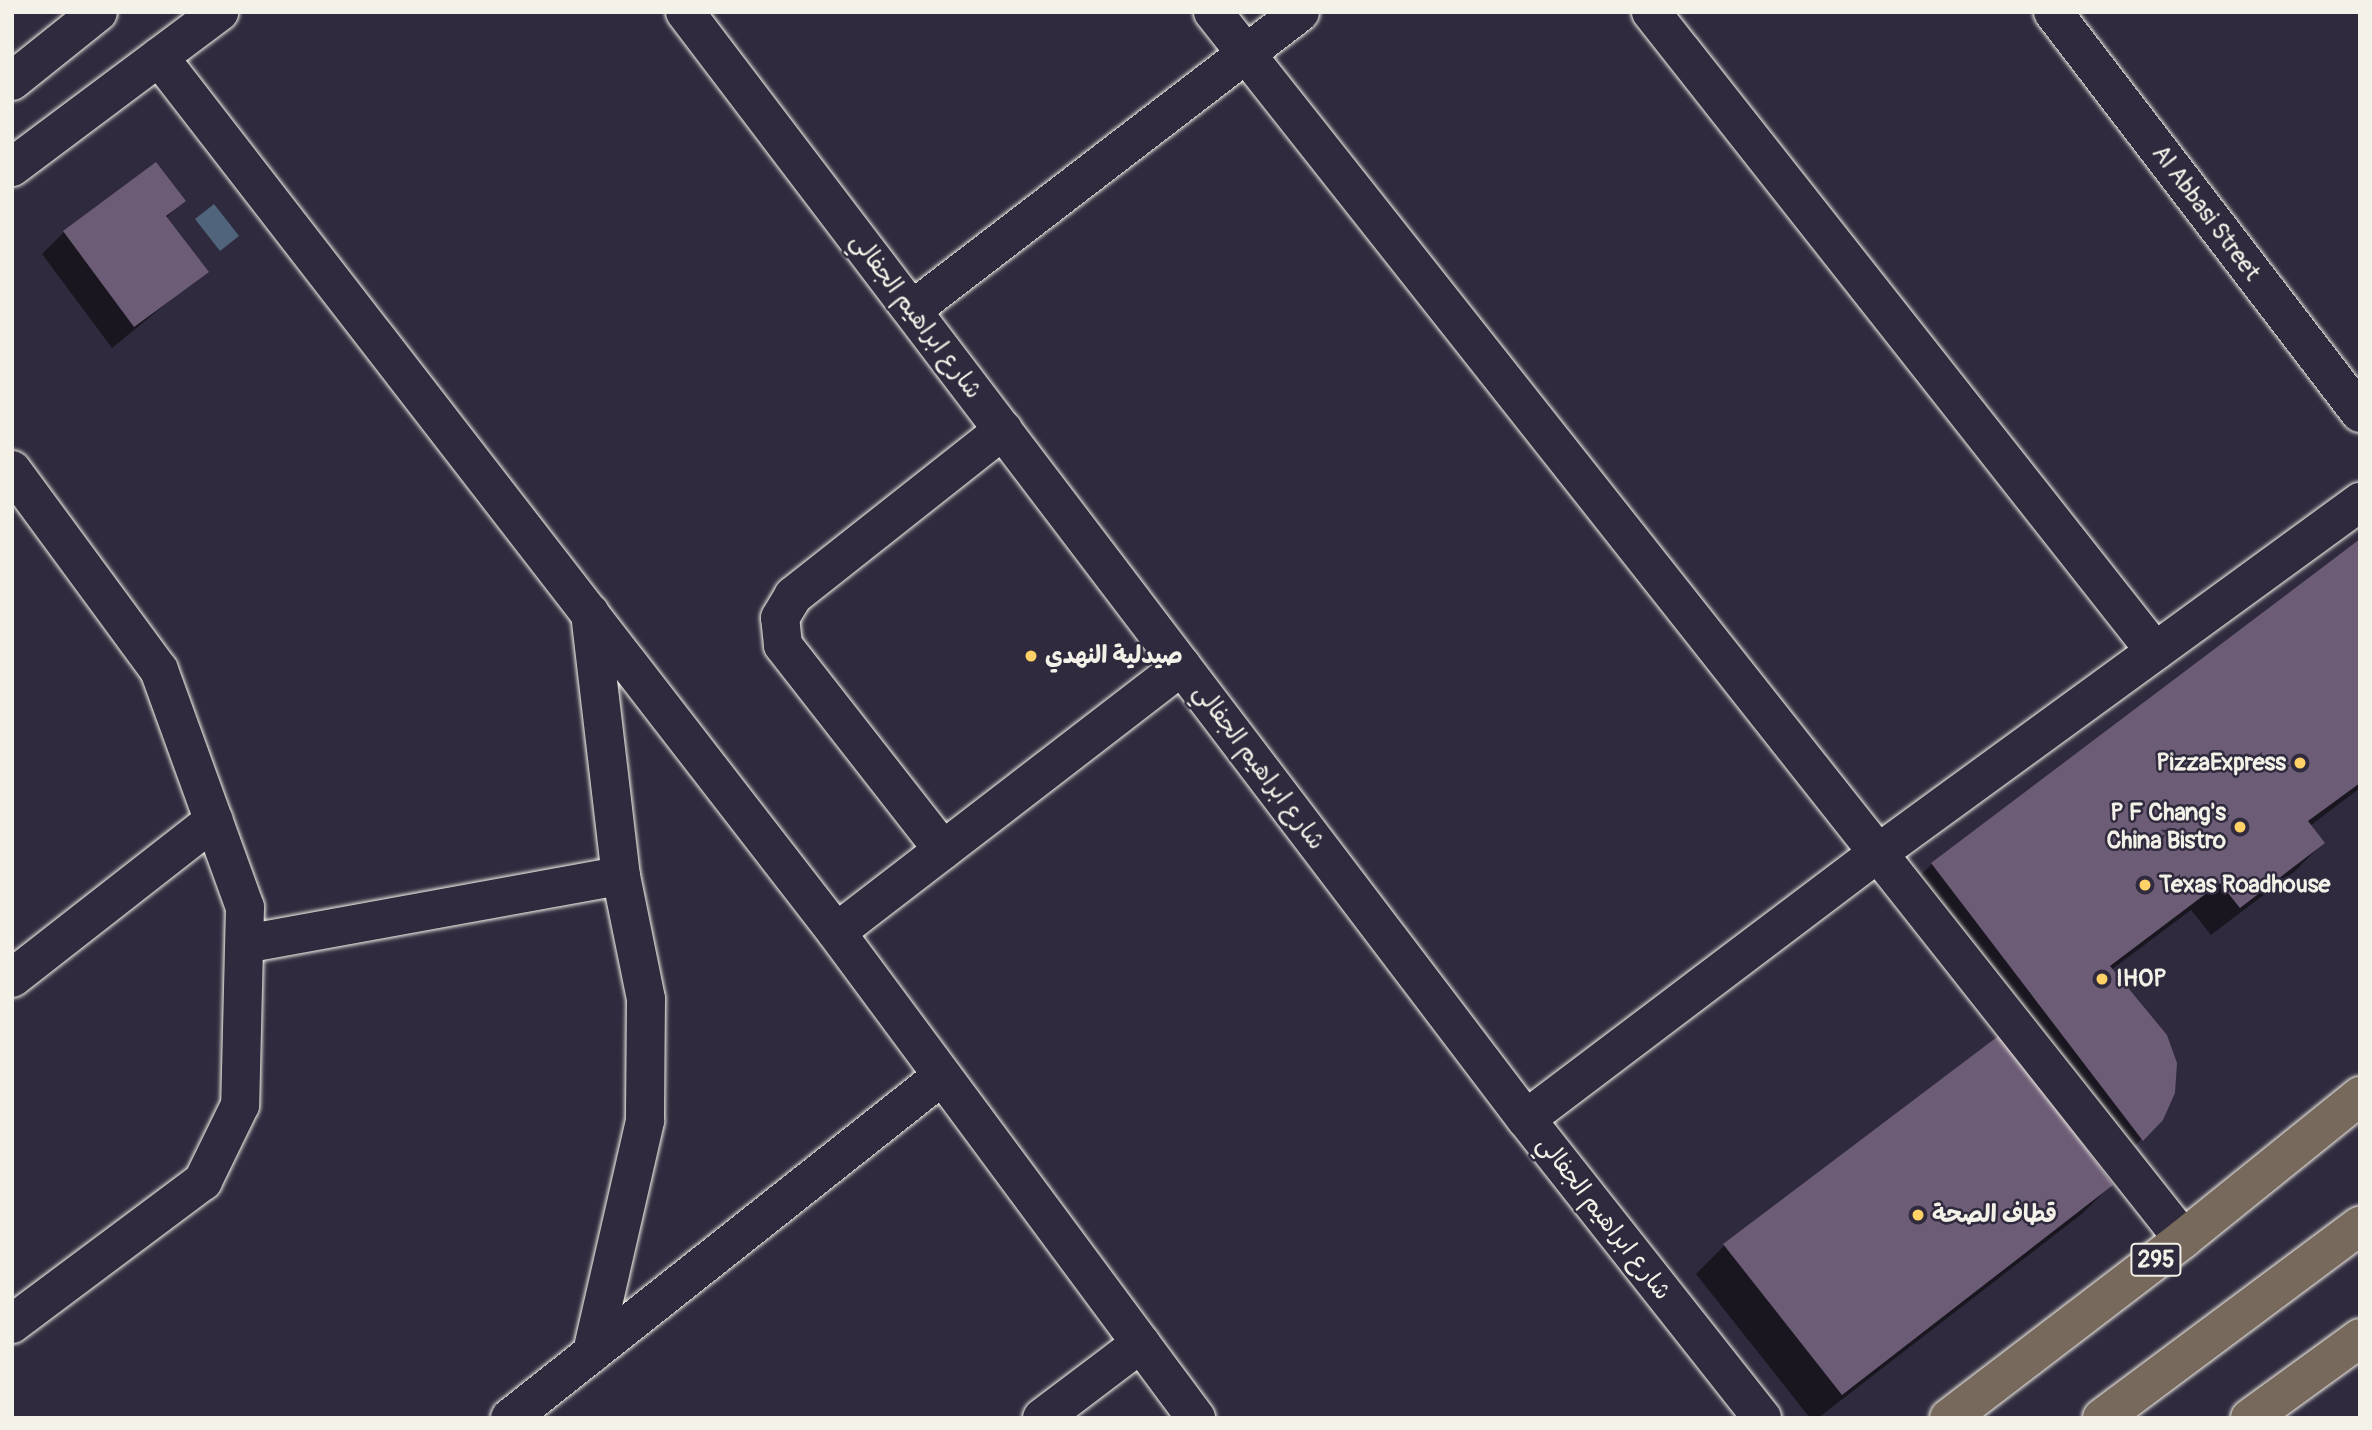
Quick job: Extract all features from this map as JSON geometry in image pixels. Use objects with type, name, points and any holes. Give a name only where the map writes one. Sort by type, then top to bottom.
[{"type":"main road","name":"295","points":[[1949,1418],[2183,1239],[2360,1096]]},
{"type":"main road","points":[[2102,1418],[2360,1226]]},
{"type":"main road","points":[[2319,1367],[2360,1316]]},
{"type":"main road","points":[[2250,1418],[2360,1338]]},
{"type":"street","points":[[12,81],[98,12]]},
{"type":"street","points":[[12,167],[219,12]]},
{"type":"street","name":"شارع ابراهيم الجفالي","points":[[685,12],[1526,1119],[1762,1418]]},
{"type":"street","points":[[1213,12],[2183,1239]]},
{"type":"street","points":[[912,310],[1300,12]]},
{"type":"street","points":[[1651,12],[2155,651]]},
{"type":"street","name":"Al Abbasi Street","points":[[2053,12],[2360,413]]},
{"type":"street","points":[[159,57],[836,932],[1196,1418]]},
{"type":"street","points":[[943,850],[783,645],[780,618],[793,596],[1003,430]]},
{"type":"street","points":[[12,1324],[203,1181],[240,1105],[246,907],[159,670],[20,495]]},
{"type":"street","points":[[1526,1119],[1877,854],[2360,502]]},
{"type":"street","points":[[590,613],[621,876],[646,999],[645,1121],[592,1353]]},
{"type":"street","points":[[836,932],[1182,666]]},
{"type":"street","points":[[12,978],[214,820]]},
{"type":"street","points":[[245,944],[621,876]]},
{"type":"street","points":[[510,1418],[942,1076]]},
{"type":"street","points":[[1042,1418],[1141,1343]]},
{"type":"water","points":[[214,204],[239,236],[220,251],[195,219]]},
{"type":"building","points":[[156,162],[186,201],[166,216],[209,272],[134,327],[63,231]]},
{"type":"building","points":[[2360,539],[2360,783],[2308,821],[2325,843],[2240,908],[2220,883],[2110,966],[2167,1035],[2177,1063],[2175,1093],[2163,1120],[2143,1141],[1931,863]]},
{"type":"building","name":"قطاف الصحة","points":[[2001,1034],[2113,1185],[1842,1395],[1723,1244]]},
{"type":"place","name":"صيدلية النهدي","points":[[1031,656]]},
{"type":"place","name":"PizzaExpress","points":[[2300,763]]},
{"type":"place","name":"P F Chang's China Bistro","points":[[2240,827]]},
{"type":"place","name":"Texas Roadhouse","points":[[2145,885]]},
{"type":"place","name":"IHOP","points":[[2102,979]]},
{"type":"place","name":"قطاف الصحة","points":[[1918,1215]]}]
